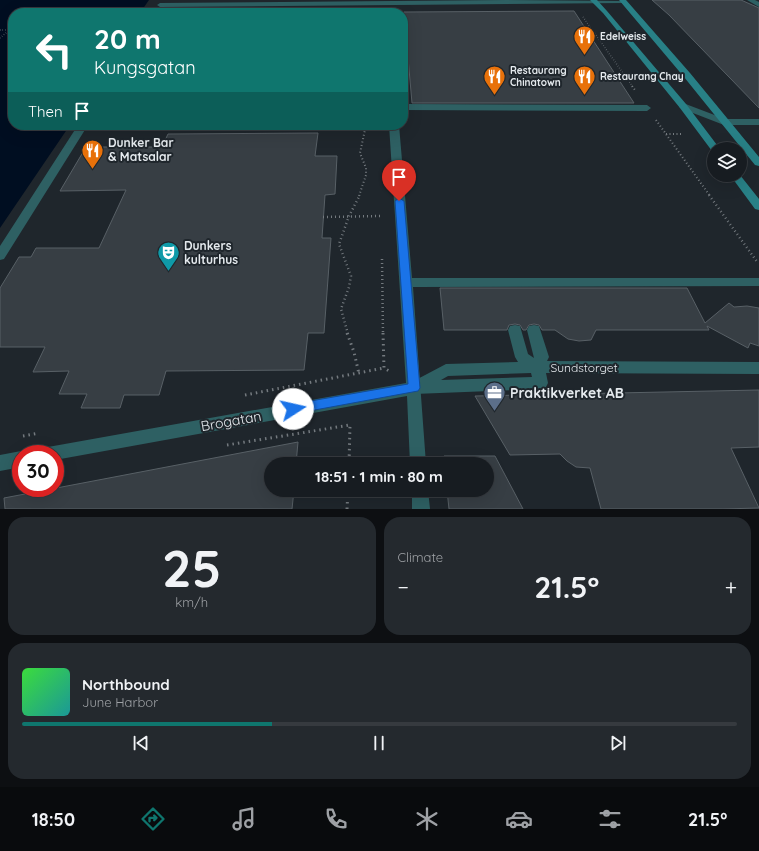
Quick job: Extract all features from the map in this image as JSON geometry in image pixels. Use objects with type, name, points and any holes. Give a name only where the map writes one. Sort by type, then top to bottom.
[{"type":"main road","points":[[594,0],[683,106],[709,142]]},
{"type":"main road","points":[[623,0],[759,163]]},
{"type":"main road","points":[[740,182],[759,207]]},
{"type":"street","points":[[162,3],[188,5],[623,0]]},
{"type":"street","points":[[750,0],[759,5]]},
{"type":"street","points":[[683,106],[724,122],[759,122]]},
{"type":"street","points":[[408,107],[647,108]]},
{"type":"street","points":[[0,256],[80,130]]},
{"type":"street","points":[[394,130],[414,388],[418,457]]},
{"type":"street","points":[[405,283],[759,282]]},
{"type":"street","points":[[515,330],[522,357],[537,367],[542,357],[534,330]]},
{"type":"street","name":"Brogatan","points":[[64,451],[414,388],[541,383],[537,367]]},
{"type":"street","name":"Sundstorget","points":[[537,367],[759,368]]},
{"type":"street","points":[[0,463],[12,461]]},
{"type":"street","points":[[420,497],[420,509]]},
{"type":"path","points":[[573,1],[759,265]]},
{"type":"path","points":[[0,38],[8,32]]},
{"type":"path","points":[[359,374],[354,352],[343,321],[341,309],[344,298],[350,287],[351,276],[339,244],[349,216],[361,192],[366,175],[366,168],[360,153],[365,130]]},
{"type":"path","points":[[323,217],[400,216]]},
{"type":"path","points":[[226,446],[350,425],[349,457]]},
{"type":"path","points":[[348,497],[348,509]]},
{"type":"water","points":[[0,0],[149,0],[143,8],[8,8],[8,130],[67,130],[0,228]]},
{"type":"building","points":[[652,0],[741,0],[759,8],[759,108],[669,15]]},
{"type":"building","points":[[574,11],[634,103],[412,103],[408,58],[408,12]]},
{"type":"building","name":"Dunkers kulturhus","points":[[318,133],[315,156],[337,156],[335,194],[325,195],[322,238],[331,238],[324,333],[308,333],[304,370],[166,371],[159,395],[124,395],[120,408],[81,408],[87,394],[59,394],[69,371],[33,372],[45,347],[0,347],[0,288],[19,257],[31,257],[36,248],[99,248],[126,190],[60,191],[86,147],[162,147],[168,134]]},
{"type":"building","points":[[440,288],[687,288],[705,323],[729,303],[734,307],[747,306],[759,308],[759,346],[750,343],[748,348],[707,326],[709,330],[596,330],[591,340],[579,341],[568,339],[555,330],[542,330],[539,325],[534,324],[529,325],[526,330],[523,330],[520,325],[515,324],[509,325],[507,330],[444,330]]},
{"type":"building","points":[[759,390],[759,447],[731,448],[759,508],[722,509],[601,509],[590,468],[576,467],[560,454],[510,455],[475,396]]},
{"type":"building","points":[[298,442],[297,457],[264,457],[264,497],[293,497],[292,509],[5,509],[4,498],[12,496],[64,497],[64,487]]},
{"type":"building","points":[[495,456],[523,509],[449,509],[448,497],[494,497],[494,457],[444,457]]},
{"type":"place","name":"Edelweiss","points":[[584,56]]},
{"type":"place","name":"Restaurang Chinatown","points":[[495,96]]},
{"type":"place","name":"Restaurang Chay","points":[[584,96]]},
{"type":"place","name":"Dunker Bar & Matsalar","points":[[92,170]]},
{"type":"place","name":"Dunkers kulturhus","points":[[169,272]]},
{"type":"place","name":"Praktikverket AB","points":[[495,412]]},
{"type":"route","points":[[293,409],[414,388],[399,201]]}]
